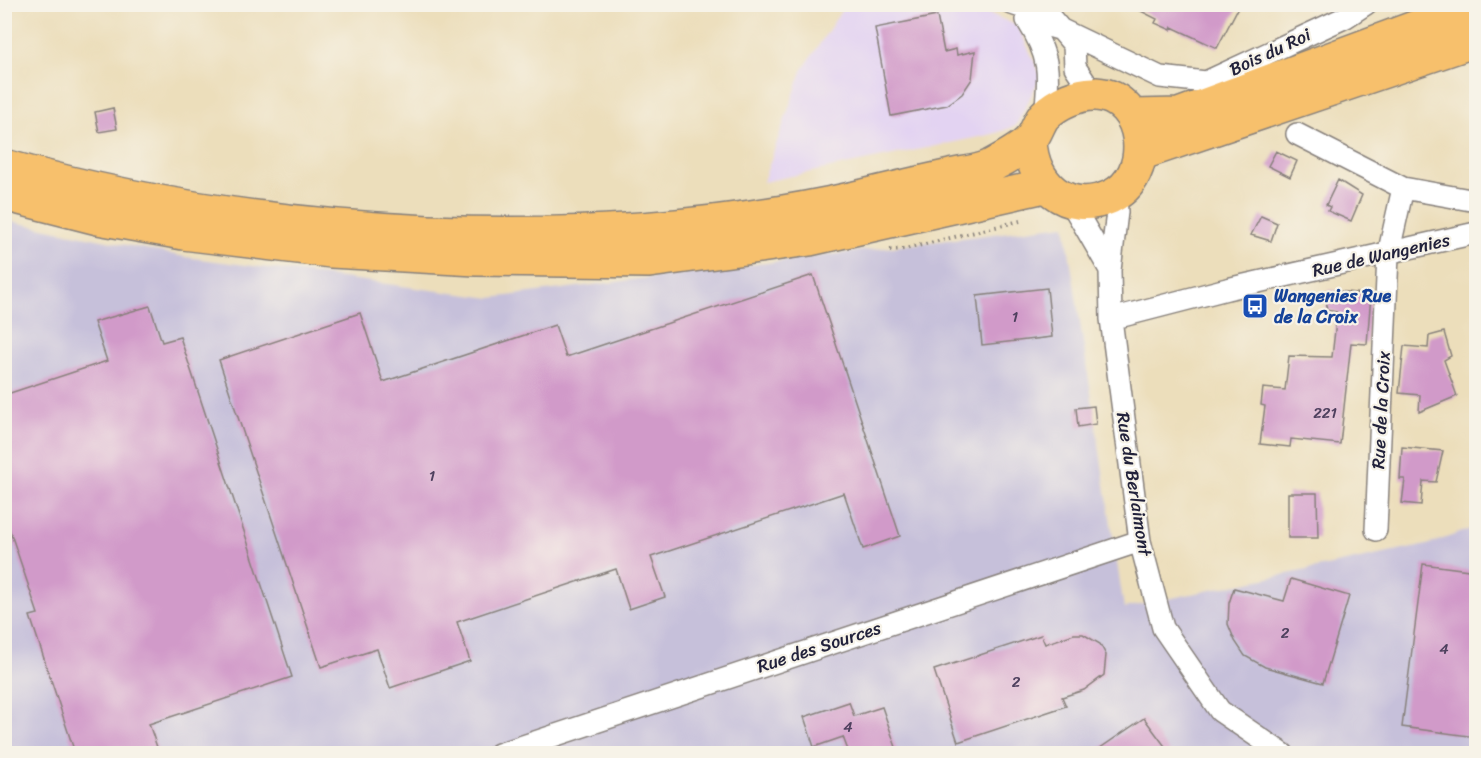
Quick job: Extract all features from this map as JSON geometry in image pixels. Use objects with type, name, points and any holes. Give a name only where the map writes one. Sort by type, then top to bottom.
[{"type":"highway","points":[[1133,116],[1179,116],[1476,5]]},
{"type":"highway","points":[[1142,153],[1476,40]]},
{"type":"highway","points":[[4,166],[185,208],[331,224],[476,234],[634,228],[790,212],[987,168],[1069,99],[1093,94],[1113,98],[1133,116],[1142,153],[1136,173],[1116,194],[1098,202],[1058,194],[810,238],[649,261],[476,259],[331,251],[98,218],[4,194]]},
{"type":"highway","points":[[1037,128],[1031,160],[1058,194]]},
{"type":"street","name":"Bois du Roi","points":[[1062,30],[1160,77],[1206,82],[1346,17],[1366,4]]},
{"type":"street","points":[[1015,6],[1050,17],[1062,30],[1074,45],[1075,67],[1093,94]]},
{"type":"street","points":[[1015,6],[1042,44],[1047,63],[1037,128]]},
{"type":"street","points":[[1033,30],[1048,26],[1062,30]]},
{"type":"street","points":[[1297,134],[1403,188],[1476,201]]},
{"type":"street","name":"Rue de la Croix","points":[[1376,530],[1388,255],[1403,188]]},
{"type":"street","name":"Rue du Berlaimont","points":[[1058,194],[1110,270]]},
{"type":"street","name":"Rue du Berlaimont","points":[[1116,194],[1117,212],[1110,270],[1111,319],[1140,541],[1163,628],[1220,711],[1283,753]]},
{"type":"street","name":"Rue de Wangenies","points":[[1111,319],[1227,289],[1476,234]]},
{"type":"street","name":"Rue des Sources","points":[[499,753],[1140,541]]},
{"type":"shaded area","points":[[845,5],[970,5],[1018,26],[1041,76],[1016,126],[993,134],[763,182],[802,71]]},
{"type":"shaded area","points":[[4,220],[185,257],[491,298],[1065,225],[1124,608],[1427,545],[1476,527],[1476,753],[5,753]]},
{"type":"building","points":[[1127,4],[1240,4],[1217,48],[1172,27],[1171,30],[1155,23],[1157,19]]},
{"type":"building","points":[[937,16],[944,52],[956,49],[957,55],[975,51],[972,79],[962,94],[947,105],[891,116],[875,28]]},
{"type":"building","points":[[113,108],[117,129],[99,132],[95,112]]},
{"type":"building","points":[[1276,151],[1297,161],[1290,177],[1268,166]]},
{"type":"building","points":[[1338,180],[1362,195],[1351,221],[1328,211],[1330,207],[1326,205]]},
{"type":"building","points":[[1261,216],[1277,223],[1271,241],[1251,235]]},
{"type":"building","points":[[813,275],[900,536],[863,549],[844,493],[651,557],[665,597],[629,609],[616,569],[457,622],[470,661],[390,688],[377,649],[321,667],[219,360],[360,313],[383,382],[555,325],[566,357]]},
{"type":"building","points":[[1047,288],[1052,337],[982,345],[977,296]]},
{"type":"building","points":[[1329,290],[1371,295],[1367,344],[1351,343],[1340,444],[1291,439],[1290,447],[1260,444],[1265,406],[1261,405],[1263,388],[1285,390],[1289,356],[1332,357],[1337,312],[1326,310]]},
{"type":"building","points":[[150,306],[162,342],[180,337],[292,677],[149,724],[159,753],[75,753],[30,616],[38,614],[4,513],[4,395],[107,361],[94,322]]},
{"type":"building","points":[[1444,332],[1451,356],[1444,360],[1457,396],[1419,412],[1420,395],[1399,393],[1404,346],[1428,348],[1429,336]]},
{"type":"building","points":[[1094,406],[1096,424],[1078,427],[1076,408]]},
{"type":"building","points":[[1402,447],[1443,451],[1436,482],[1423,481],[1421,505],[1402,503],[1405,479],[1400,479]]},
{"type":"building","points":[[1288,493],[1317,493],[1318,538],[1288,538]]},
{"type":"building","points":[[1423,564],[1476,571],[1476,737],[1402,727]]},
{"type":"building","points":[[1291,579],[1349,596],[1323,683],[1265,667],[1245,656],[1228,624],[1229,603],[1234,588],[1284,601]]},
{"type":"building","points":[[1074,634],[1083,634],[1100,644],[1106,655],[1104,675],[1084,690],[1062,697],[1066,706],[958,742],[934,670],[1041,635],[1045,644]]},
{"type":"building","points":[[849,702],[854,716],[882,707],[898,753],[849,753],[843,737],[814,747],[804,717]]},
{"type":"building","points":[[1144,718],[1170,753],[1093,753]]},
{"type":"place","name":"Wangenies Rue de la Croix","points":[[1255,306]]}]
